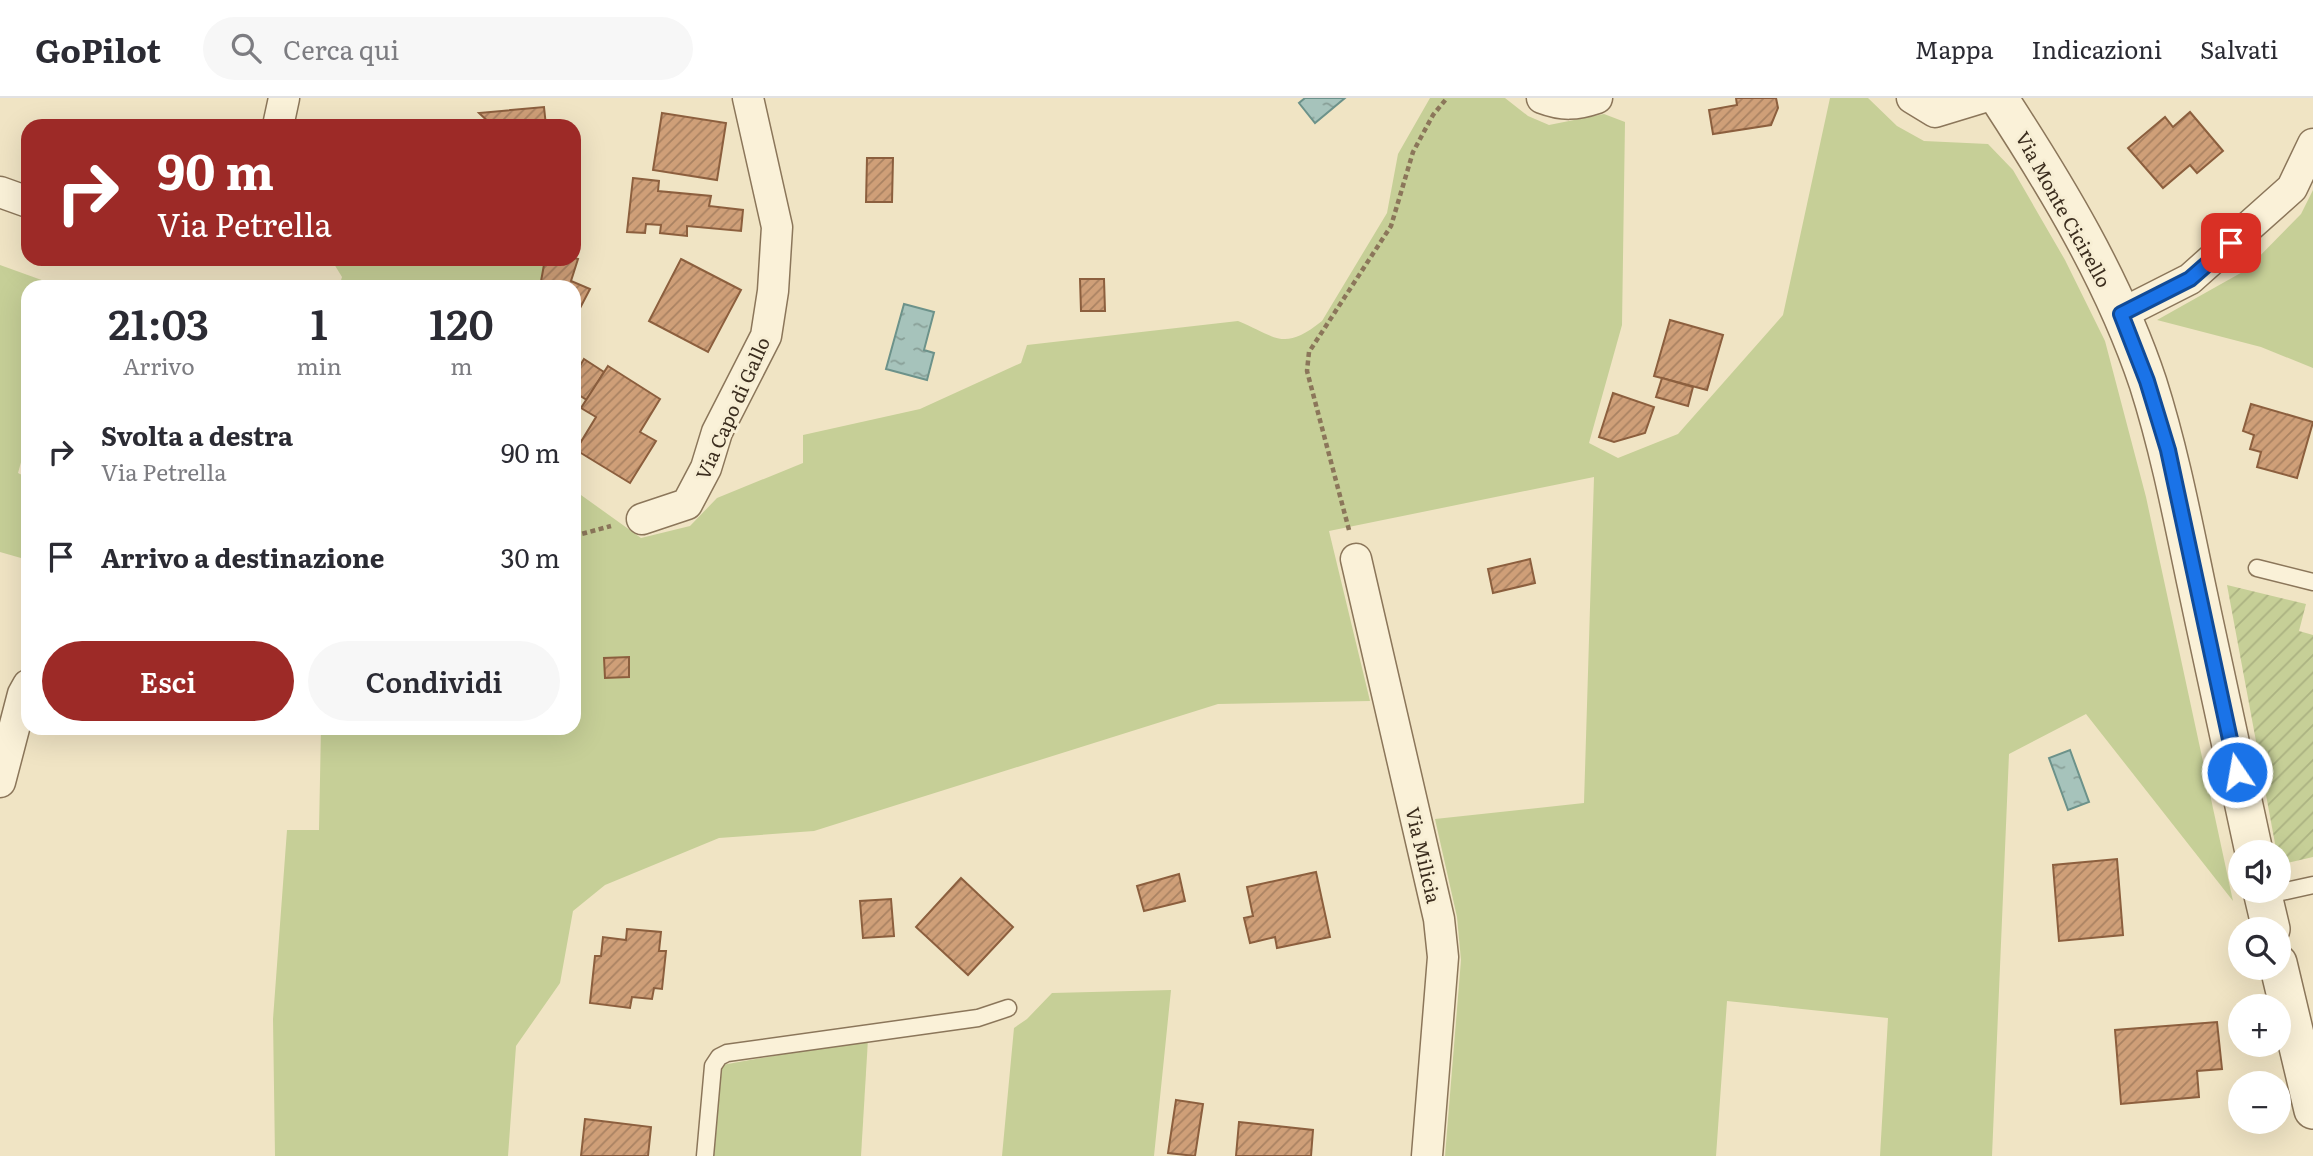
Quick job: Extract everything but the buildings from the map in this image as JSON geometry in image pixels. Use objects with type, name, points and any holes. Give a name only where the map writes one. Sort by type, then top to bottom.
[{"type":"street","points":[[280,119],[284,98]]},
{"type":"street","name":"Via Capo di Gallo","points":[[642,519],[687,504],[706,468],[717,432],[766,336],[774,291],[777,227],[748,98]]},
{"type":"street","points":[[1542,98],[1558,104],[1576,105],[1597,98]]},
{"type":"street","points":[[1912,98],[1935,112],[1981,98]]},
{"type":"street","name":"Via Monte Cicirello","points":[[1999,98],[2039,159],[2088,246],[2121,314],[2147,381],[2168,450],[2251,840]]},
{"type":"street","points":[[2121,314],[2190,279],[2292,188],[2313,145]]},
{"type":"street","points":[[0,192],[21,200]]},
{"type":"street","name":"Via Milicia","points":[[1356,559],[1439,919],[1444,957],[1427,1156]]},
{"type":"street","points":[[0,782],[21,702]]},
{"type":"street","points":[[2282,980],[2312,1104]]},
{"type":"lane","points":[[2257,568],[2313,582]]},
{"type":"lane","points":[[2265,905],[2313,885]]},
{"type":"lane","points":[[705,1156],[713,1066],[719,1057],[727,1053],[978,1018],[1009,1008]]},
{"type":"path","points":[[1356,559],[1307,371],[1309,352],[1391,226],[1413,152],[1433,115],[1447,98]]},
{"type":"green space","points":[[1430,98],[1505,98],[1528,116],[1549,125],[1604,114],[1625,122],[1622,325],[1589,443],[1618,458],[1678,434],[1783,315],[1830,98],[1868,98],[1897,126],[1924,141],[1988,144],[2013,170],[2065,260],[2105,341],[2146,497],[2228,878],[2228,895],[2086,714],[2009,754],[1992,1156],[1880,1156],[1888,1018],[1727,1001],[1716,1156],[1445,1156],[1461,960],[1457,917],[1435,819],[1584,803],[1594,477],[1329,531],[1370,701],[1218,704],[814,831],[719,838],[605,885],[573,911],[560,983],[516,1046],[508,1156],[275,1156],[273,1019],[287,830],[319,830],[321,735],[581,735],[581,495],[641,538],[690,526],[717,498],[803,463],[803,435],[920,409],[1021,363],[1027,345],[1238,321],[1280,339],[1298,336],[1322,321],[1387,213],[1398,154]]},
{"type":"green space","points":[[2313,190],[2313,368],[2261,347],[2157,320],[2246,270],[2301,214]]},
{"type":"green space","points":[[0,265],[42,280],[21,280],[21,462],[18,473],[21,474],[21,558],[0,552]]},
{"type":"green space","points":[[335,266],[544,266],[541,280],[341,280]]},
{"type":"green space","points":[[2227,585],[2306,604],[2299,631],[2313,635],[2313,857],[2291,862],[2291,840],[2274,840]]},
{"type":"green space","points":[[1171,990],[1154,1156],[1002,1156],[1014,1028],[1027,1019],[1052,993]]},
{"type":"green space","points":[[868,1039],[861,1156],[714,1156],[722,1065]]},
{"type":"water","points":[[1305,98],[1345,98],[1315,123],[1299,103]]},
{"type":"water","points":[[904,304],[934,312],[924,350],[934,353],[927,380],[886,369]]},
{"type":"water","points":[[2070,750],[2089,802],[2068,810],[2049,758]]},
{"type":"route","points":[[2231,243],[2190,279],[2121,314],[2147,381],[2168,450],[2237,772]]}]
